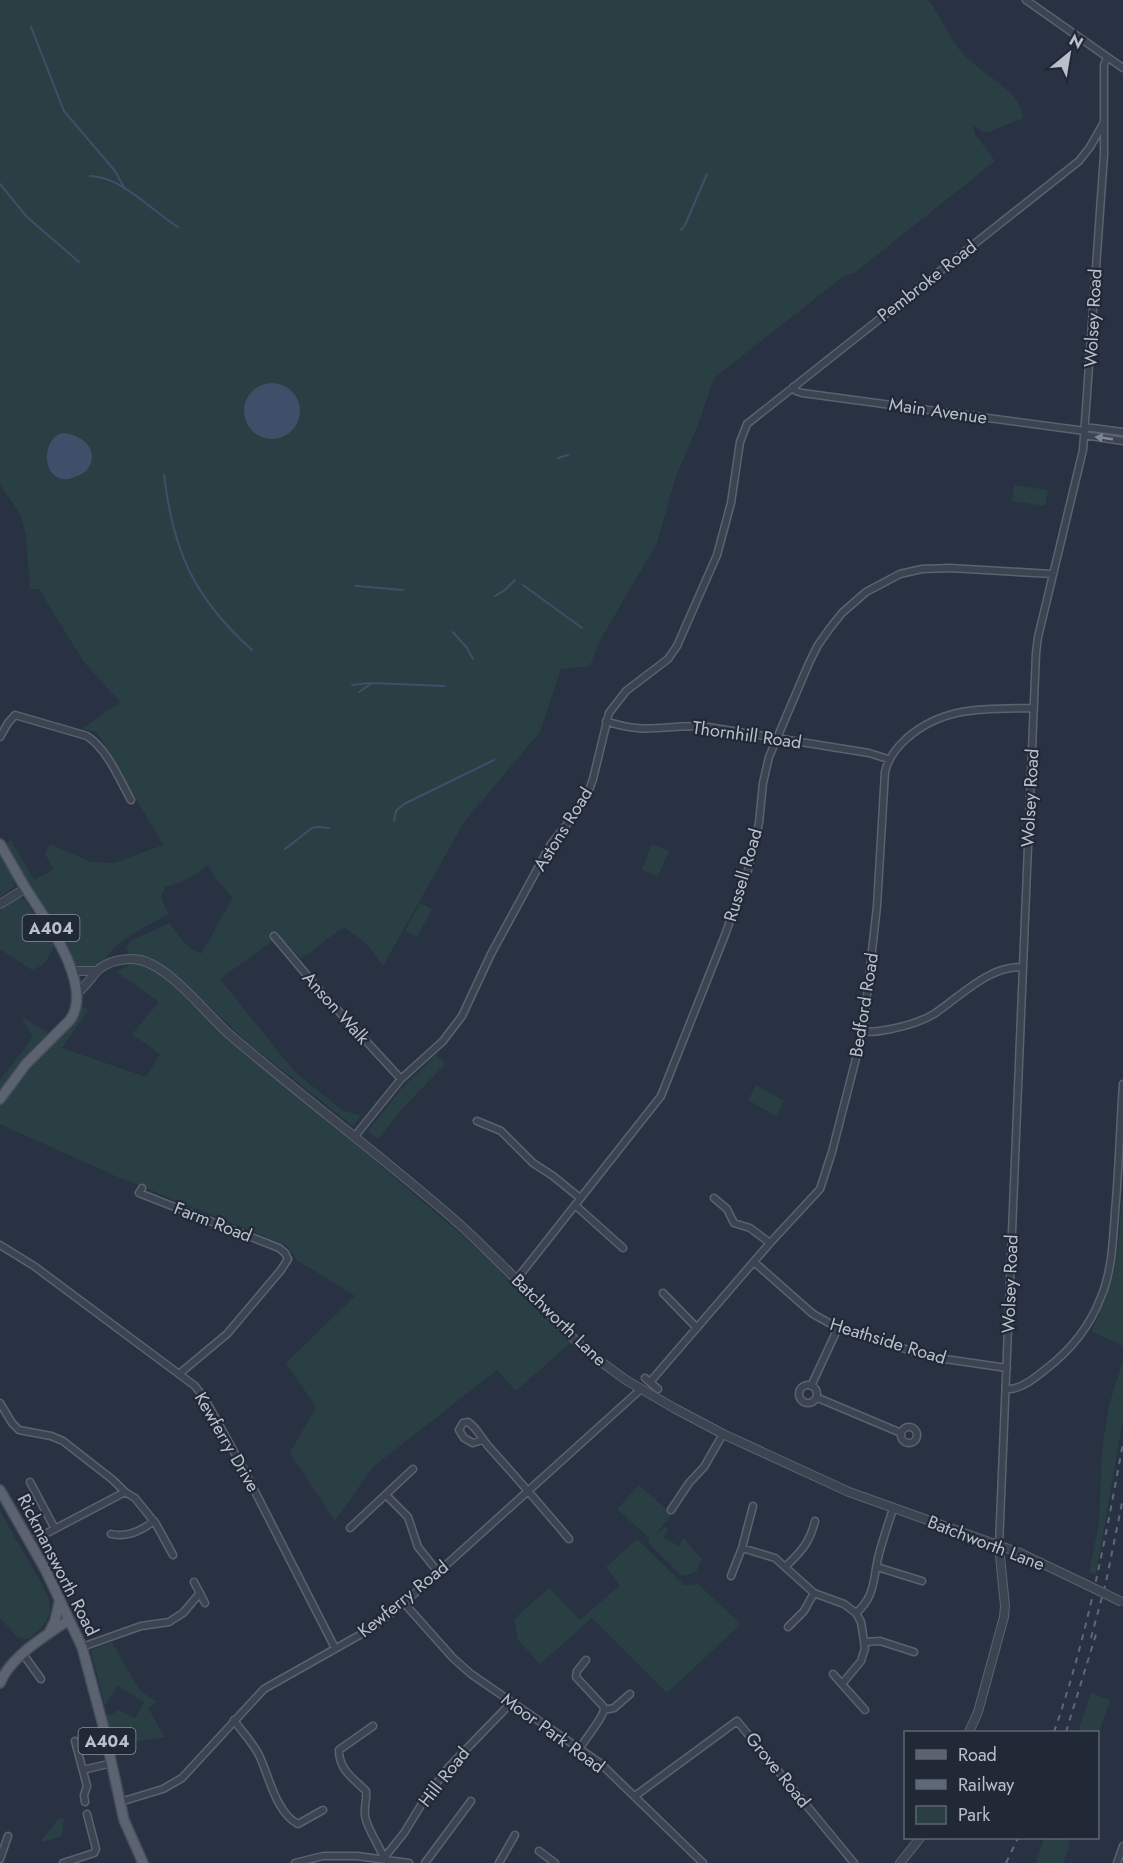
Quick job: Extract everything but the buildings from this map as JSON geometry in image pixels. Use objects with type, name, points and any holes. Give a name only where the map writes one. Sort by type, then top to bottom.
[{"type":"main road","name":"A404","points":[[0,844],[60,944],[71,971],[77,1008],[73,1016],[26,1064],[0,1099]]},
{"type":"main road","name":"Rickmansworth Road","points":[[0,1490],[60,1599],[82,1647],[124,1820],[143,1863]]},
{"type":"main road","points":[[48,1633],[55,1621],[60,1599]]},
{"type":"main road","points":[[0,1683],[8,1667],[48,1633],[69,1620]]},
{"type":"street","points":[[1026,0],[1123,68]]},
{"type":"street","name":"Wolsey Road","points":[[999,1546],[1038,638],[1081,460],[1085,431],[1104,155],[1104,65],[1107,57]]},
{"type":"street","name":"Pembroke Road","points":[[742,434],[753,419],[1079,161],[1105,121]]},
{"type":"street","points":[[1090,147],[1104,155]]},
{"type":"street","name":"Main Avenue","points":[[793,387],[802,393],[1085,431],[1123,432]]},
{"type":"street","name":"Main Avenue","points":[[1085,431],[1123,441]]},
{"type":"street","name":"Astons Road","points":[[355,1136],[401,1079],[443,1041],[462,1016],[491,954],[546,854],[578,812],[588,793],[606,721],[612,707],[626,691],[668,659],[684,631],[717,555],[730,503],[742,434]]},
{"type":"street","name":"Russell Road","points":[[516,1280],[639,1122],[658,1101],[663,1091],[725,935],[748,870],[759,823],[763,783],[769,757],[818,645],[830,628],[854,602],[882,582],[900,574],[932,568],[1052,574]]},
{"type":"street","points":[[888,759],[910,736],[946,714],[977,710],[1034,708]]},
{"type":"street","points":[[0,737],[15,715],[87,736],[104,753],[132,800]]},
{"type":"street","name":"Thornhill Road","points":[[606,721],[632,729],[655,730],[690,725],[869,753],[888,759]]},
{"type":"street","name":"Bedford Road","points":[[658,1389],[648,1380],[820,1189],[832,1152],[863,1031],[877,906],[885,772],[888,759]]},
{"type":"street","points":[[0,904],[26,888]]},
{"type":"street","name":"Anson Walk","points":[[274,936],[321,992],[401,1079]]},
{"type":"street","name":"Batchworth Lane","points":[[76,994],[87,985],[97,971],[109,964],[124,960],[137,960],[154,966],[171,978],[229,1034],[459,1224],[593,1356],[641,1389],[723,1434],[827,1483],[893,1509],[1020,1553],[1122,1602]]},
{"type":"street","points":[[863,1031],[891,1029],[923,1020],[968,987],[998,973],[1015,967],[1023,967]]},
{"type":"street","name":"Batchworth Lane","points":[[71,971],[97,971]]},
{"type":"street","points":[[1007,1389],[1014,1389],[1047,1368],[1072,1345],[1088,1324],[1102,1295],[1120,1192],[1123,1084]]},
{"type":"street","points":[[477,1120],[501,1131],[533,1163],[580,1198]]},
{"type":"street","name":"Farm Road","points":[[142,1188],[139,1193],[279,1248],[288,1259],[227,1334],[179,1374]]},
{"type":"street","points":[[714,1198],[727,1209],[734,1224],[750,1228],[770,1243]]},
{"type":"street","points":[[575,1205],[623,1248]]},
{"type":"street","name":"Kewferry Drive","points":[[0,1245],[34,1266],[195,1386],[217,1421],[335,1648]]},
{"type":"street","name":"Heathside Road","points":[[754,1262],[813,1314],[838,1328],[931,1357],[1007,1368]]},
{"type":"street","points":[[663,1293],[697,1328]]},
{"type":"street","points":[[811,1386],[838,1328]]},
{"type":"street","points":[[811,1386],[816,1390],[818,1398],[812,1403],[807,1403],[799,1398],[799,1391],[801,1388],[811,1386]]},
{"type":"street","name":"Kewferry Road","points":[[120,1802],[163,1789],[182,1778],[255,1696],[271,1684],[372,1628],[404,1603],[641,1389]]},
{"type":"street","points":[[818,1398],[901,1433]]},
{"type":"street","points":[[0,1403],[19,1430],[51,1436],[63,1442],[113,1480],[124,1492],[135,1498],[154,1521],[173,1555]]},
{"type":"street","points":[[671,1510],[689,1483],[704,1467],[723,1434]]},
{"type":"street","points":[[482,1440],[529,1490],[569,1539]]},
{"type":"street","points":[[350,1528],[413,1469]]},
{"type":"street","points":[[30,1482],[55,1529]]},
{"type":"street","points":[[30,1542],[124,1492]]},
{"type":"street","points":[[386,1495],[408,1517],[418,1547],[438,1572]]},
{"type":"street","points":[[731,1576],[742,1548],[753,1506]]},
{"type":"street","points":[[856,1613],[871,1595],[879,1554],[893,1509]]},
{"type":"street","points":[[111,1534],[123,1536],[130,1534],[154,1521]]},
{"type":"street","points":[[786,1566],[805,1548],[811,1538],[815,1521]]},
{"type":"street","points":[[969,1731],[978,1712],[1004,1617],[999,1546]]},
{"type":"street","points":[[742,1548],[775,1558],[814,1593],[844,1604],[856,1613],[861,1622],[865,1648],[861,1661],[842,1684]]},
{"type":"street","points":[[877,1567],[922,1581]]},
{"type":"street","points":[[194,1582],[205,1603]]},
{"type":"street","points":[[82,1647],[141,1626],[169,1622],[183,1613],[200,1593]]},
{"type":"street","points":[[788,1627],[804,1611],[814,1593]]},
{"type":"street","name":"Moor Park Road","points":[[404,1603],[453,1658],[471,1674],[600,1763],[703,1863]]},
{"type":"street","points":[[865,1641],[880,1641],[914,1652]]},
{"type":"street","points":[[23,1654],[41,1679]]},
{"type":"street","points":[[580,1748],[604,1710],[603,1706],[576,1677],[577,1671],[586,1660]]},
{"type":"street","points":[[833,1674],[865,1710]]},
{"type":"street","points":[[604,1710],[614,1708],[630,1694]]},
{"type":"street","name":"Hill Road","points":[[384,1858],[404,1833],[426,1797],[448,1768],[512,1702]]},
{"type":"street","points":[[234,1720],[259,1755],[285,1812],[293,1821],[298,1824],[323,1810]]},
{"type":"street","name":"Grove Road","points":[[635,1796],[737,1720],[854,1863]]},
{"type":"street","points":[[374,1726],[339,1750],[341,1767],[366,1791],[364,1814],[384,1858]]},
{"type":"street","points":[[75,1741],[87,1785],[84,1795],[85,1802]]},
{"type":"street","points":[[83,1770],[112,1763]]},
{"type":"street","points":[[425,1863],[471,1801]]},
{"type":"street","points":[[63,1863],[92,1855],[96,1849],[87,1814]]},
{"type":"street","points":[[499,1863],[515,1835]]},
{"type":"street","points":[[0,1860],[8,1836]]},
{"type":"street","points":[[900,1863],[919,1839]]},
{"type":"street","points":[[1117,1863],[1123,1846]]},
{"type":"street","points":[[539,1851],[555,1863]]},
{"type":"street","points":[[297,1863],[323,1856],[384,1858],[409,1863]]},
{"type":"green space","points":[[0,0],[928,0],[964,55],[1008,91],[1020,108],[1023,118],[989,132],[982,132],[973,125],[975,134],[995,161],[854,273],[844,276],[714,378],[698,425],[676,476],[657,543],[598,644],[590,666],[561,669],[540,732],[464,822],[383,966],[366,943],[343,927],[301,959],[279,936],[220,979],[294,1071],[343,1111],[361,1115],[353,1126],[248,1043],[160,963],[129,953],[126,949],[131,941],[169,923],[187,946],[201,954],[233,898],[215,878],[208,865],[185,881],[165,887],[161,897],[168,914],[124,940],[97,966],[84,968],[72,960],[5,845],[11,840],[34,880],[53,870],[45,853],[50,844],[91,862],[114,863],[163,845],[97,732],[82,729],[120,702],[83,661],[39,589],[30,589],[26,536],[21,515],[0,485]]},
{"type":"green space","points":[[1014,485],[1048,490],[1045,506],[1012,501]]},
{"type":"green space","points":[[652,844],[669,851],[658,876],[642,870]]},
{"type":"green space","points":[[0,852],[12,874],[15,886],[0,897]]},
{"type":"green space","points":[[21,897],[54,944],[47,960],[32,970],[0,949],[0,910]]},
{"type":"green space","points":[[420,903],[432,909],[417,937],[405,931]]},
{"type":"green space","points":[[132,963],[146,966],[164,977],[235,1044],[494,1263],[510,1283],[570,1343],[516,1391],[497,1370],[373,1467],[335,1521],[290,1453],[316,1407],[286,1363],[355,1296],[297,1260],[286,1245],[113,1175],[0,1124],[0,1080],[33,1037],[23,1017],[57,1039],[82,1007],[88,1010],[62,1048],[146,1077],[160,1054],[132,1034],[159,1002],[116,972]]},
{"type":"green space","points":[[436,1055],[445,1064],[404,1107],[378,1139],[368,1131],[401,1089]]},
{"type":"green space","points":[[756,1085],[784,1101],[776,1116],[748,1100]]},
{"type":"green space","points":[[1123,1200],[1123,1346],[1091,1331],[1105,1300],[1114,1268]]},
{"type":"green space","points":[[1123,1361],[1123,1419],[1096,1574],[1089,1572],[1099,1523],[1102,1450],[1109,1405]]},
{"type":"green space","points":[[639,1485],[672,1514],[658,1531],[665,1527],[668,1529],[664,1538],[679,1546],[683,1538],[702,1559],[696,1572],[682,1576],[648,1542],[650,1539],[617,1509]]},
{"type":"green space","points":[[0,1511],[45,1590],[50,1606],[45,1623],[29,1639],[18,1638],[0,1618]]},
{"type":"green space","points":[[637,1539],[684,1585],[698,1584],[741,1624],[667,1693],[592,1618],[540,1664],[518,1640],[514,1619],[549,1588],[580,1620],[620,1585],[606,1567]]},
{"type":"green space","points":[[112,1642],[140,1691],[157,1702],[148,1708],[165,1737],[112,1745],[106,1715],[118,1710],[135,1718],[144,1702],[117,1686],[105,1706],[91,1650]]},
{"type":"green space","points":[[1091,1693],[1110,1700],[1099,1732],[1078,1731]]},
{"type":"green space","points":[[64,1818],[62,1836],[41,1841],[58,1819]]},
{"type":"green space","points":[[1044,1839],[1069,1839],[1069,1847],[1063,1863],[1036,1863]]},
{"type":"water","points":[[267,383],[277,383],[292,391],[298,400],[300,411],[298,422],[292,431],[277,439],[267,439],[256,434],[249,427],[244,416],[244,406],[249,395],[256,388]]},
{"type":"water","points":[[62,433],[83,440],[88,445],[92,457],[86,471],[69,479],[53,474],[47,460],[50,444]]},
{"type":"waterway","points":[[31,27],[64,111],[115,171],[125,189]]},
{"type":"waterway","points":[[681,230],[707,174]]},
{"type":"waterway","points":[[90,176],[102,178],[125,188],[178,227]]},
{"type":"waterway","points":[[0,184],[27,217],[79,262]]},
{"type":"waterway","points":[[558,458],[568,455]]},
{"type":"waterway","points":[[164,475],[173,527],[190,572],[215,611],[252,650]]},
{"type":"waterway","points":[[495,596],[515,580]]},
{"type":"waterway","points":[[523,585],[582,628]]},
{"type":"waterway","points":[[356,586],[403,590]]},
{"type":"waterway","points":[[453,632],[473,659]]},
{"type":"waterway","points":[[352,685],[369,683]]},
{"type":"waterway","points":[[359,692],[372,683],[444,686]]},
{"type":"waterway","points":[[394,821],[396,811],[404,804],[494,760]]},
{"type":"waterway","points":[[285,849],[312,828],[329,828]]},
{"type":"railway","points":[[1054,1731],[1086,1625],[1123,1443]]},
{"type":"railway","points":[[1091,1638],[1106,1582],[1123,1498]]},
{"type":"railway","points":[[1066,1731],[1097,1631]]},
{"type":"railway","points":[[1006,1863],[1018,1839]]}]
